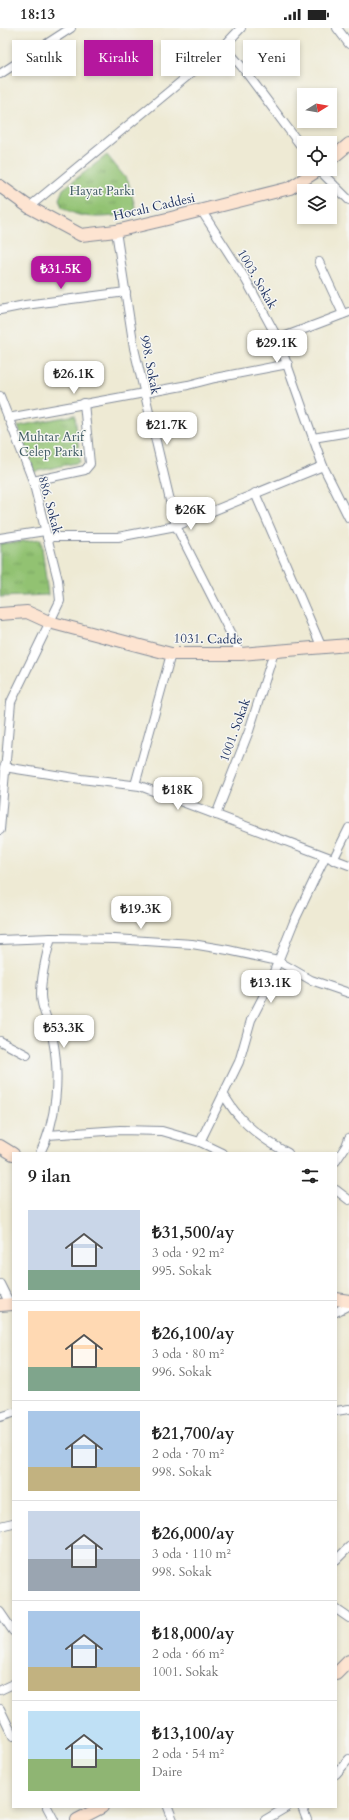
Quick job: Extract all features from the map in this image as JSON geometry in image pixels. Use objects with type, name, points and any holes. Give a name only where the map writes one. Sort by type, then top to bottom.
[{"type":"street","points":[[0,74],[71,28]]},
{"type":"street","points":[[230,40],[242,28]]},
{"type":"street","points":[[336,28],[349,44]]},
{"type":"street","points":[[235,59],[297,141]]},
{"type":"street","points":[[29,207],[188,76]]},
{"type":"street","points":[[337,154],[349,144]]},
{"type":"street","name":"Hocalı Caddesi","points":[[0,186],[29,207],[81,235],[116,231],[290,188],[308,176]]},
{"type":"street","points":[[326,176],[349,200]]},
{"type":"street","name":"1003. Sokak","points":[[201,210],[246,280],[278,339],[323,466],[349,518]]},
{"type":"street","name":"998. Sokak","points":[[116,231],[134,348],[143,393],[176,526],[241,654]]},
{"type":"street","points":[[278,339],[346,313],[319,262]]},
{"type":"street","points":[[0,310],[25,305],[126,292]]},
{"type":"street","points":[[8,418],[288,364]]},
{"type":"street","name":"886. Sokak","points":[[0,396],[33,481],[58,580],[60,601],[10,702],[0,830]]},
{"type":"street","points":[[33,481],[85,470],[90,464],[84,403]]},
{"type":"street","points":[[313,438],[349,432]]},
{"type":"street","points":[[0,538],[46,534],[118,537],[176,526],[323,466]]},
{"type":"street","points":[[255,494],[322,648]]},
{"type":"street","name":"1031. Cadde","points":[[0,614],[27,612],[49,622],[172,654],[241,654],[349,645]]},
{"type":"street","name":"1001. Sokak","points":[[216,816],[249,732],[274,652]]},
{"type":"street","points":[[136,785],[172,654]]},
{"type":"street","points":[[4,767],[81,779],[136,785],[324,857],[349,865]]},
{"type":"street","points":[[333,860],[349,828]]},
{"type":"street","points":[[200,1142],[239,1062],[250,1020],[267,989],[293,924],[324,857]]},
{"type":"street","points":[[40,1152],[48,1135],[57,1088],[54,1040],[41,996],[47,954],[51,938]]},
{"type":"street","points":[[0,940],[115,938],[192,944],[278,961],[311,980],[349,993]]},
{"type":"street","points":[[0,1041],[26,1055]]},
{"type":"street","points":[[223,1094],[245,1122],[272,1144],[286,1152]]},
{"type":"street","points":[[48,1135],[120,1130],[162,1131],[200,1142],[221,1152]]},
{"type":"street","points":[[337,1160],[348,1143]]},
{"type":"street","points":[[0,1146],[12,1153]]},
{"type":"street","points":[[337,1191],[349,1200]]},
{"type":"street","points":[[0,1284],[8,1304]]},
{"type":"street","points":[[337,1299],[349,1301]]},
{"type":"street","points":[[337,1311],[349,1305]]},
{"type":"street","points":[[337,1411],[349,1409]]},
{"type":"street","points":[[0,1417],[12,1413]]},
{"type":"street","points":[[0,1526],[12,1523]]},
{"type":"street","points":[[337,1559],[349,1547]]},
{"type":"street","points":[[337,1610],[349,1618]]},
{"type":"street","points":[[0,1612],[12,1630]]},
{"type":"street","points":[[337,1673],[348,1665]]},
{"type":"street","points":[[0,1690],[12,1684]]},
{"type":"street","points":[[0,1709],[12,1734]]},
{"type":"street","points":[[337,1773],[349,1759]]},
{"type":"street","points":[[48,1808],[54,1820]]},
{"type":"street","points":[[77,1820],[100,1808]]},
{"type":"street","points":[[168,1808],[173,1820]]},
{"type":"street","points":[[265,1820],[285,1808]]},
{"type":"street","points":[[302,1808],[307,1820]]},
{"type":"green space","name":"Hayat Parkı","points":[[107,155],[128,181],[136,210],[115,216],[93,217],[72,213],[62,207],[59,199],[63,189]]},
{"type":"green space","name":"Muhtar Arif Celep Parkı","points":[[75,415],[80,462],[34,472],[18,426]]},
{"type":"green space","points":[[41,539],[48,595],[0,597],[0,544]]}]
